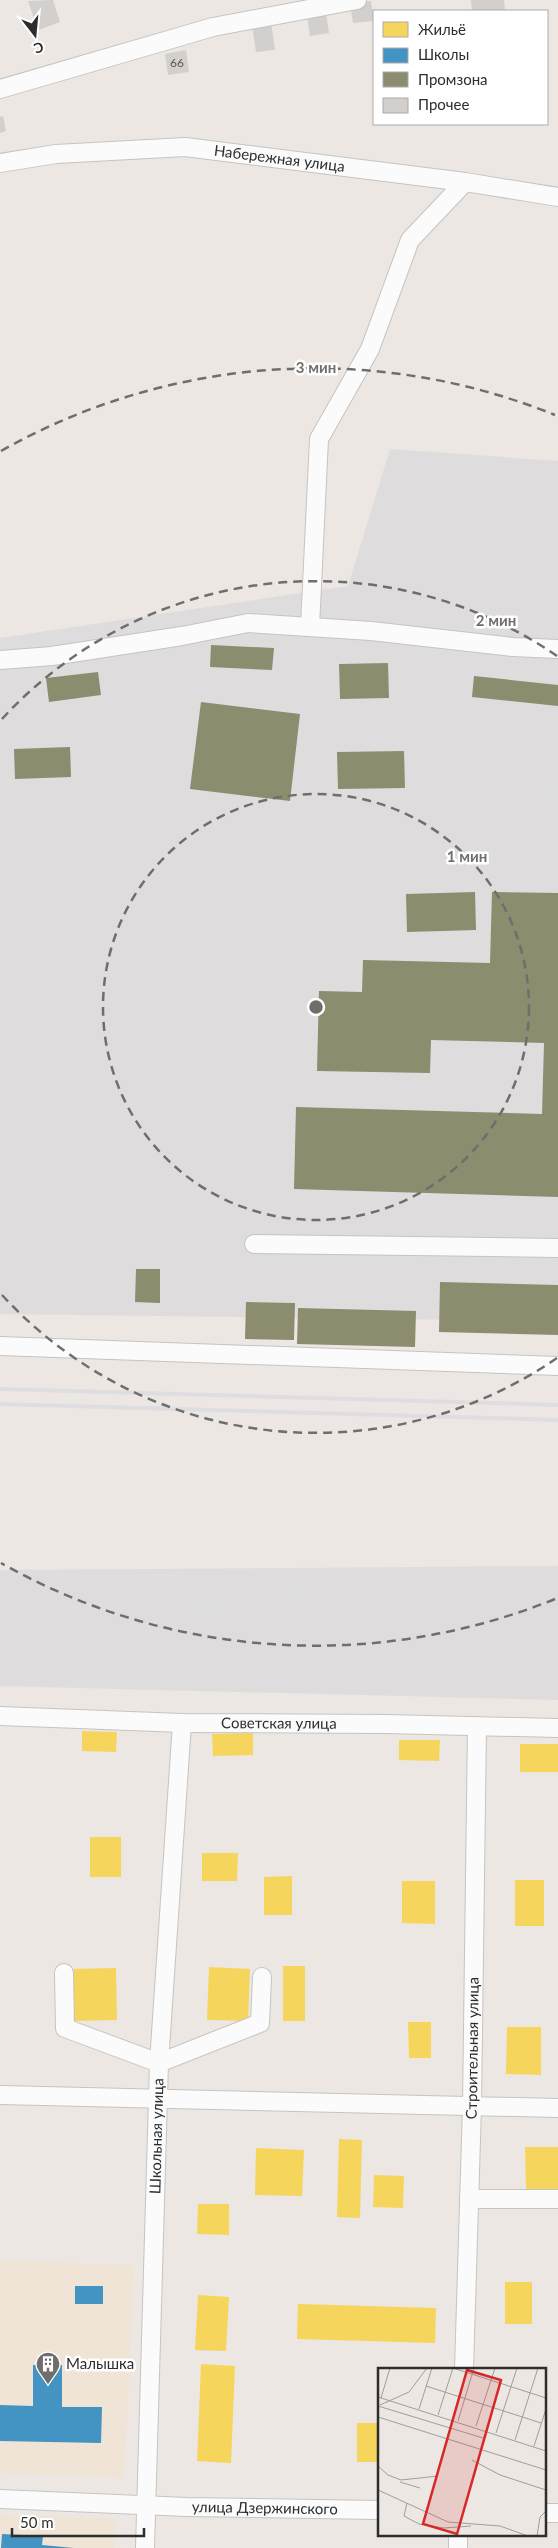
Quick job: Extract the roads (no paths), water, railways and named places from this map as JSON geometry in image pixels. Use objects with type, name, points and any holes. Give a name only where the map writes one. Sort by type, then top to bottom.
[{"type":"street","points":[[0,89],[214,27],[357,0]]},
{"type":"street","name":"Набережная улица","points":[[0,163],[56,154],[185,147],[466,182],[558,197]]},
{"type":"street","points":[[310,627],[319,439],[370,349],[410,240],[466,182]]},
{"type":"street","points":[[0,660],[52,656],[182,636],[248,623],[371,631],[513,648],[558,649]]},
{"type":"street","points":[[254,1244],[558,1248]]},
{"type":"street","points":[[0,1346],[558,1366]]},
{"type":"street","name":"Советская улица","points":[[0,1716],[182,1723],[558,1728]]},
{"type":"street","name":"Школьная улица","points":[[145,2548],[158,2063],[182,1723]]},
{"type":"street","name":"Строительная улица","points":[[464,2368],[472,2106],[478,1726]]},
{"type":"street","points":[[64,1973],[65,2028],[158,2063],[260,2023],[262,1977]]},
{"type":"street","points":[[0,2095],[558,2108]]},
{"type":"street","points":[[469,2199],[558,2199]]},
{"type":"street","name":"улица Дзержинского","points":[[0,2499],[147,2506],[378,2510]]},
{"type":"railway","points":[[540,795],[558,787]]},
{"type":"railway","points":[[0,1193],[83,1202]]},
{"type":"railway","points":[[0,1389],[558,1405]]},
{"type":"railway","points":[[0,1404],[558,1420]]},
{"type":"railway","points":[[12,1573],[558,1584]]},
{"type":"railway","points":[[28,1587],[558,1600]]},
{"type":"railway","points":[[0,1603],[118,1608],[192,1607],[311,1600]]},
{"type":"railway","points":[[1,1656],[219,1611]]},
{"type":"place","name":"Малышка","points":[[48,2385]]}]
